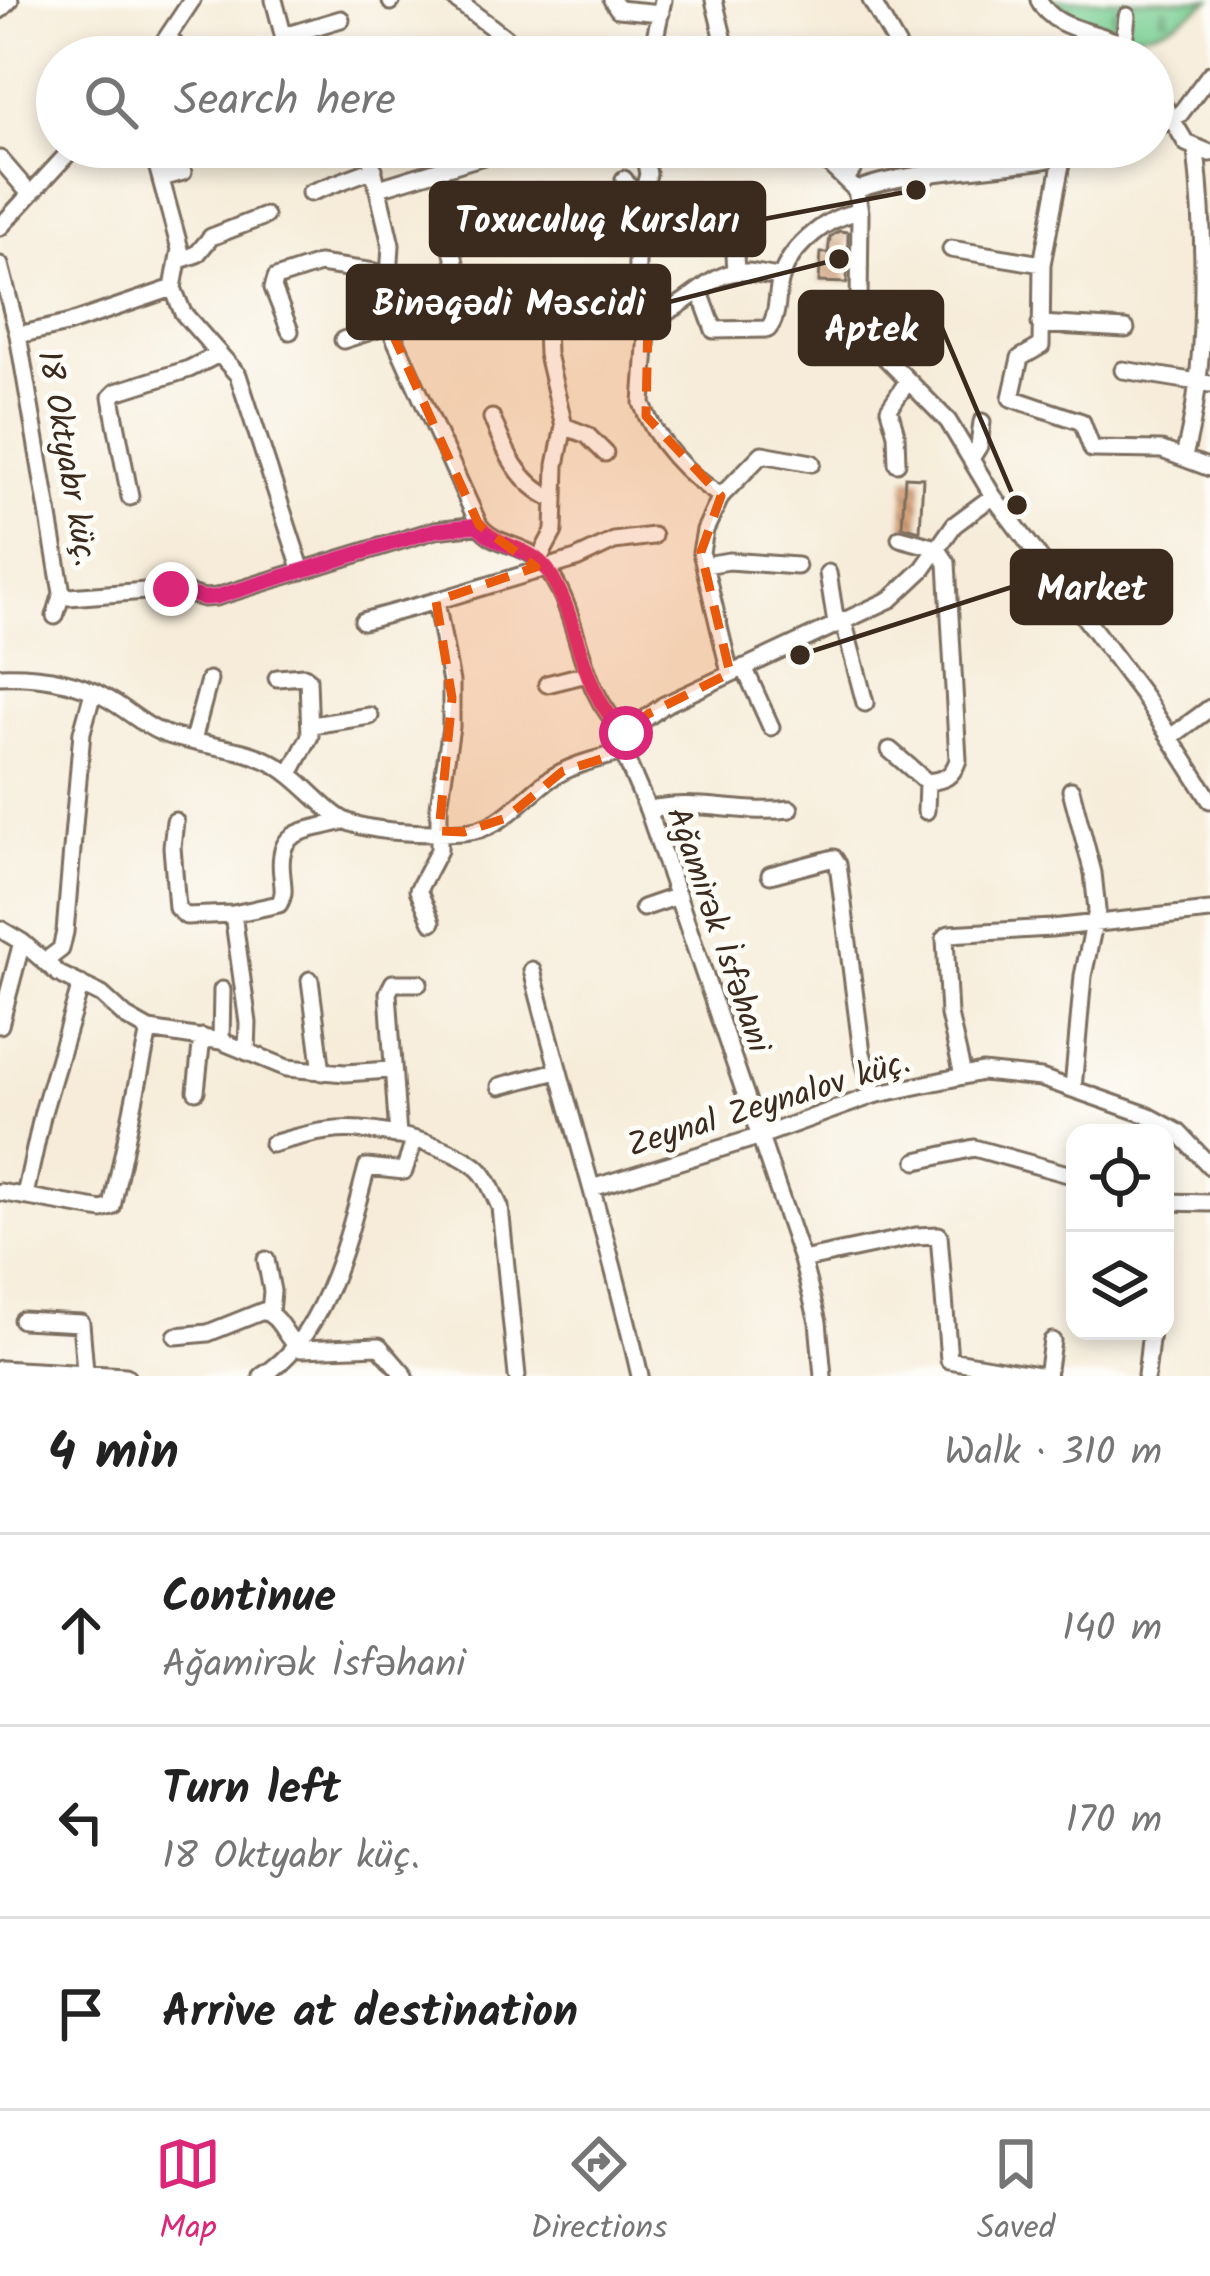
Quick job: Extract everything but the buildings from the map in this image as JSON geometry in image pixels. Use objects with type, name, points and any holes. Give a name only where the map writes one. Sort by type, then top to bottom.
[{"type":"street","points":[[0,10],[10,0]]},
{"type":"street","points":[[170,36],[192,0]]},
{"type":"street","points":[[274,0],[284,36],[341,19]]},
{"type":"street","points":[[456,0],[476,7],[507,36]]},
{"type":"street","points":[[612,0],[618,9],[662,7]]},
{"type":"street","points":[[714,0],[723,36]]},
{"type":"street","points":[[871,0],[892,36]]},
{"type":"street","points":[[1040,0],[1050,16],[1094,36]]},
{"type":"street","points":[[1127,16],[1129,36]]},
{"type":"street","points":[[1174,118],[1210,74]]},
{"type":"street","points":[[1174,123],[1186,143],[1203,152],[1204,382],[1184,456]]},
{"type":"street","points":[[0,159],[31,194]]},
{"type":"street","points":[[0,227],[55,168]]},
{"type":"street","points":[[159,168],[181,260],[173,288],[183,313],[238,375],[302,571]]},
{"type":"street","points":[[379,188],[444,168]]},
{"type":"street","points":[[647,168],[638,208],[641,388],[646,416],[689,472],[722,496]]},
{"type":"street","points":[[834,168],[851,184],[860,212],[859,305],[863,329],[874,349],[948,421],[993,496],[1067,590],[1209,796]]},
{"type":"street","points":[[851,184],[855,168]]},
{"type":"street","points":[[928,168],[929,176]]},
{"type":"street","points":[[851,184],[992,168]]},
{"type":"street","points":[[1060,168],[1042,264],[1039,350],[1025,354],[1018,363],[1010,392],[1014,402],[1071,416],[1086,428],[1092,449],[1162,450],[1210,469]]},
{"type":"street","points":[[310,193],[374,170],[391,245],[390,326],[402,361],[478,525],[496,541],[542,563],[560,592],[586,674],[604,710],[626,733]]},
{"type":"street","points":[[162,178],[183,172]]},
{"type":"street","points":[[624,179],[638,208]]},
{"type":"street","points":[[573,212],[638,208]]},
{"type":"street","points":[[700,292],[714,330],[768,329],[774,321],[781,277],[795,254],[842,215],[860,212]]},
{"type":"street","points":[[445,214],[457,292]]},
{"type":"street","points":[[181,260],[197,254],[211,237],[265,216]]},
{"type":"street","points":[[717,227],[728,229],[734,237],[736,272]]},
{"type":"street","points":[[951,250],[1042,264]]},
{"type":"street","points":[[290,331],[273,288],[276,278],[285,273],[328,264],[376,272],[389,290]]},
{"type":"street","name":"18 Oktyabr küç.","points":[[0,265],[18,335],[62,593],[80,598],[171,589],[216,597],[435,530],[478,525]]},
{"type":"street","points":[[389,290],[545,300],[642,315],[673,312],[736,272],[781,277]]},
{"type":"street","points":[[18,335],[67,324],[173,288]]},
{"type":"street","points":[[542,563],[552,540],[565,426],[547,354],[545,300]]},
{"type":"street","points":[[1040,324],[1126,329]]},
{"type":"street","points":[[343,340],[390,326]]},
{"type":"street","points":[[130,497],[111,397],[219,354]]},
{"type":"street","points":[[1123,370],[1204,382]]},
{"type":"street","points":[[897,464],[889,410],[907,382]]},
{"type":"street","points":[[492,418],[513,464],[535,489],[554,499]]},
{"type":"street","points":[[972,457],[979,446],[982,422]]},
{"type":"street","points":[[565,426],[587,435],[605,453]]},
{"type":"street","points":[[771,727],[737,670],[702,542],[722,496],[762,454],[812,463]]},
{"type":"street","points":[[0,676],[25,676],[93,692],[164,734],[249,754],[290,773],[343,821],[368,828],[464,832],[506,818],[563,772],[623,752],[626,733],[664,705],[891,598],[915,578],[954,525],[993,496]]},
{"type":"street","points":[[363,621],[542,563],[588,555],[614,541],[653,536]]},
{"type":"street","points":[[890,750],[927,782],[944,780],[954,772],[958,760],[947,563],[937,548],[900,538]]},
{"type":"street","points":[[705,565],[729,561],[797,566]]},
{"type":"street","points":[[828,573],[866,704]]},
{"type":"street","points":[[1030,610],[1067,590]]},
{"type":"street","points":[[56,616],[62,593]]},
{"type":"street","points":[[432,922],[418,890],[439,850],[452,698],[436,601]]},
{"type":"street","points":[[547,685],[586,674]]},
{"type":"street","points":[[277,678],[308,679],[312,725],[307,746],[290,773]]},
{"type":"street","points":[[193,740],[209,680]]},
{"type":"street","points":[[44,962],[61,949],[82,732],[93,692]]},
{"type":"street","points":[[1172,736],[1210,708]]},
{"type":"street","points":[[312,725],[370,716]]},
{"type":"street","name":"Ağamirək İsfəhani","points":[[623,752],[648,810],[802,1260],[818,1322],[823,1376]]},
{"type":"street","points":[[926,811],[927,782]]},
{"type":"street","points":[[1071,790],[1093,873],[1095,923],[1083,976],[1073,1089]]},
{"type":"street","points":[[648,810],[667,806],[790,809]]},
{"type":"street","points":[[175,821],[173,877],[179,914],[233,914],[279,904],[284,895],[282,844],[290,837],[343,821]]},
{"type":"street","points":[[770,875],[824,860],[834,859],[838,864],[862,1053],[874,1095]]},
{"type":"street","points":[[643,908],[678,896]]},
{"type":"street","name":"Zeynal Zeynalov küç.","points":[[963,1076],[949,1015],[945,938],[955,932],[1210,911]]},
{"type":"street","points":[[233,914],[248,1023],[247,1052]]},
{"type":"street","points":[[0,929],[149,1030],[221,1041],[271,1064],[322,1072],[390,1070]]},
{"type":"street","points":[[0,1025],[22,941]]},
{"type":"street","points":[[532,970],[612,1252],[640,1376]]},
{"type":"street","points":[[310,980],[322,1072]]},
{"type":"street","points":[[262,1376],[294,1345],[342,1257],[367,1167],[404,1171],[406,1138],[390,1070],[389,986],[418,982]]},
{"type":"street","points":[[25,1196],[47,1095],[81,984]]},
{"type":"street","points":[[221,1041],[222,990]]},
{"type":"street","points":[[0,1195],[101,1210],[112,1207],[149,1030]]},
{"type":"street","points":[[196,1091],[202,1037]]},
{"type":"street","points":[[500,1086],[557,1071]]},
{"type":"street","name":"Zeynal Zeynalov küç.","points":[[592,1188],[874,1095],[963,1076],[1009,1073],[1073,1089],[1162,1121],[1210,1166]]},
{"type":"street","points":[[272,1144],[329,1130],[365,1130],[406,1138],[476,1167],[500,1207],[517,1376]]},
{"type":"street","points":[[916,1161],[974,1148],[1066,1174]]},
{"type":"street","points":[[1174,1202],[1210,1203]]},
{"type":"street","points":[[802,1260],[939,1235],[949,1368],[1045,1376],[1052,1341]]},
{"type":"street","points":[[266,1260],[272,1291],[270,1312],[294,1345],[319,1350],[379,1346],[406,1376]]},
{"type":"street","points":[[176,1336],[208,1333],[249,1315],[270,1312]]},
{"type":"street","points":[[22,1320],[81,1323],[85,1371]]},
{"type":"street","points":[[1146,1376],[1150,1340]]},
{"type":"street","points":[[0,1369],[126,1376]]},
{"type":"highlighted area","points":[[388,294],[636,310],[648,319],[646,416],[721,496],[701,552],[730,673],[648,714],[621,738],[623,752],[563,771],[506,818],[464,832],[439,831],[452,698],[436,601],[536,567],[479,525],[394,337]]},
{"type":"green space","points":[[1045,0],[1210,0],[1164,27],[1136,34],[1073,20]]},
{"type":"place","name":"Toxuculuq Kursları","points":[[916,190]]},
{"type":"place","name":"Binəqədi Məscidi","points":[[839,259]]},
{"type":"place","name":"Aptek","points":[[1017,505]]},
{"type":"place","name":"Market","points":[[800,655]]},
{"type":"route","points":[[171,589],[216,597],[435,530],[478,525],[486,535],[527,551],[545,567],[560,592],[586,674],[604,710],[626,733]]}]
